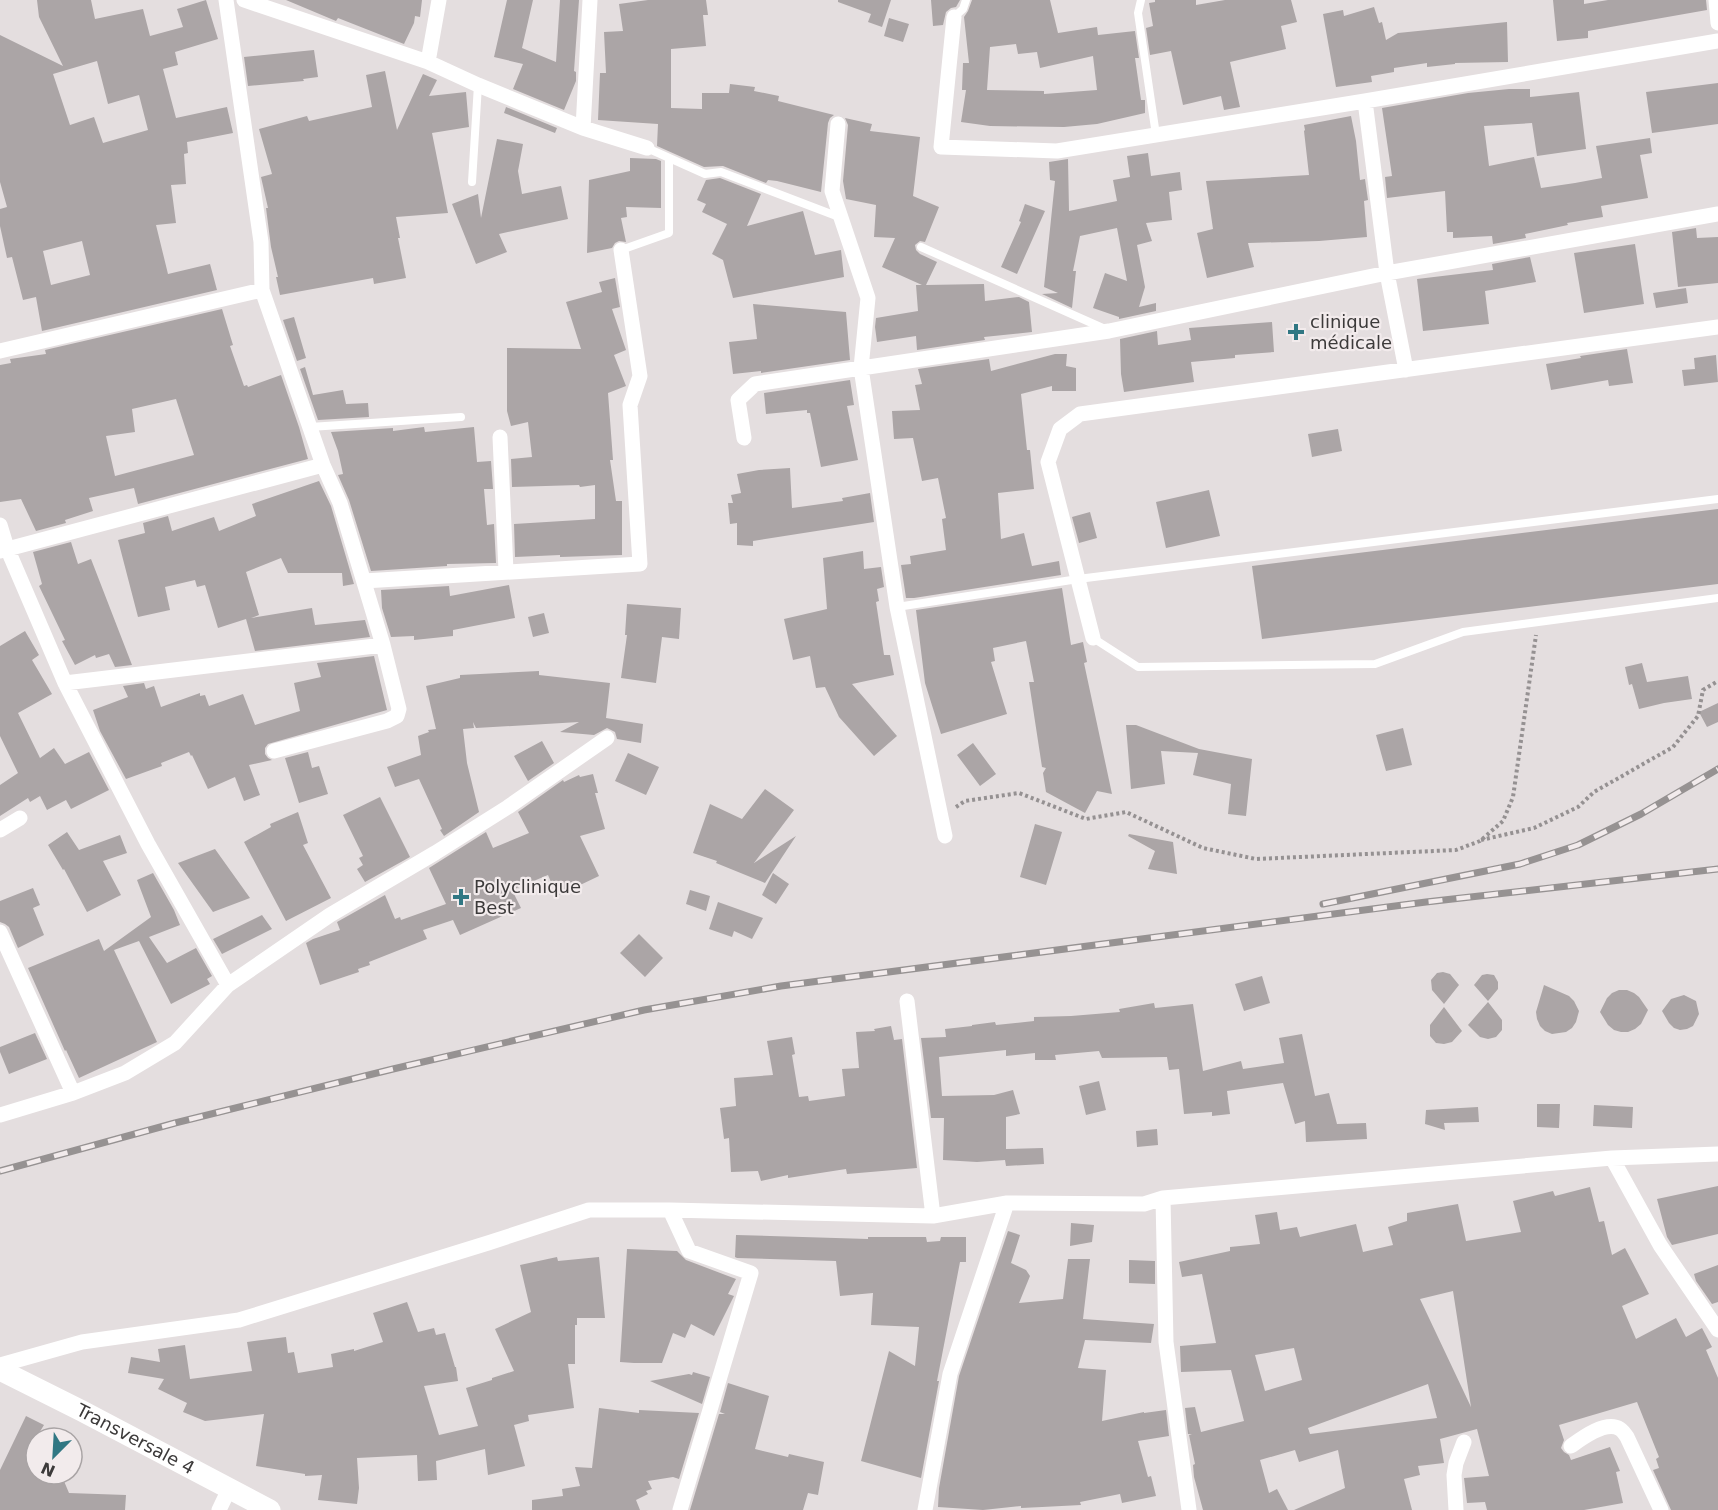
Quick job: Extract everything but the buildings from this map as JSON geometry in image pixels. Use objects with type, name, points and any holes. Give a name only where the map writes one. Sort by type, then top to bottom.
[{"type":"main road","name":"Transversale 4","points":[[0,1370],[230,1487],[270,1510]]},
{"type":"street","points":[[226,0],[261,242],[262,290],[323,465],[340,503],[383,645],[399,709],[397,716],[387,721],[274,751]]},
{"type":"street","points":[[244,0],[428,62],[583,128],[647,148]]},
{"type":"street","points":[[428,62],[439,0]]},
{"type":"street","points":[[583,128],[590,0]]},
{"type":"street","points":[[1716,0],[1718,23]]},
{"type":"street","points":[[954,17],[941,147],[1057,151],[1718,41]]},
{"type":"street","points":[[1365,101],[1387,273],[1406,370]]},
{"type":"street","points":[[837,124],[832,192],[868,298],[861,368],[897,607],[945,836]]},
{"type":"street","points":[[744,438],[738,400],[755,384],[1109,331],[1387,273],[1718,214]]},
{"type":"street","points":[[364,581],[640,564],[630,405],[640,376],[621,250]]},
{"type":"street","points":[[0,351],[262,290]]},
{"type":"street","points":[[1093,638],[1048,462],[1060,429],[1080,414],[1718,327]]},
{"type":"street","points":[[500,437],[506,571]]},
{"type":"street","points":[[4,550],[323,465]]},
{"type":"street","points":[[0,525],[4,550],[65,683],[148,844],[228,985]]},
{"type":"street","points":[[65,683],[383,645]]},
{"type":"street","points":[[0,1115],[73,1093],[125,1073],[175,1043],[228,985],[330,915],[508,807],[607,738]]},
{"type":"street","points":[[0,830],[20,819]]},
{"type":"street","points":[[0,932],[73,1093]]},
{"type":"street","points":[[907,1001],[933,1216]]},
{"type":"street","points":[[0,1365],[82,1342],[239,1320],[589,1210],[933,1216],[1008,1203],[1144,1204],[1163,1198],[1612,1158],[1718,1154]]},
{"type":"street","points":[[1612,1158],[1660,1245],[1718,1330]]},
{"type":"street","points":[[1163,1198],[1166,1342],[1189,1510]]},
{"type":"street","points":[[925,1510],[950,1374],[1008,1203]]},
{"type":"street","points":[[670,1210],[688,1251],[751,1273],[680,1510]]},
{"type":"street","points":[[1571,1446],[1591,1432],[1611,1427],[1620,1429],[1627,1437],[1661,1510]]},
{"type":"street","points":[[1456,1510],[1454,1475],[1464,1442]]},
{"type":"street","points":[[219,1510],[230,1487]]},
{"type":"lane","points":[[954,17],[963,9],[966,0]]},
{"type":"lane","points":[[1141,0],[1138,13],[1156,135]]},
{"type":"lane","points":[[472,182],[478,85]]},
{"type":"lane","points":[[647,148],[705,174],[721,172],[841,218]]},
{"type":"lane","points":[[621,250],[669,233],[669,158]]},
{"type":"lane","points":[[921,247],[1109,331]]},
{"type":"lane","points":[[310,427],[461,417]]},
{"type":"lane","points":[[897,607],[1078,579],[1718,499]]},
{"type":"lane","points":[[1093,638],[1138,667],[1375,664],[1463,632],[1718,598]]},
{"type":"path","points":[[1480,841],[1503,821],[1514,797],[1537,622]]},
{"type":"path","points":[[941,816],[966,801],[1019,793],[1086,819],[1126,812],[1203,848],[1256,859],[1456,850],[1480,841],[1534,828],[1578,807],[1594,792],[1673,747],[1698,716],[1703,690],[1718,681]]},
{"type":"railway","points":[[1323,904],[1520,864],[1578,845],[1641,814],[1718,769]]},
{"type":"railway","points":[[0,1171],[175,1123],[644,1010],[781,986],[1426,902],[1718,869]]},
{"type":"place","name":"clinique médicale","points":[[1296,332]]},
{"type":"place","name":"Polyclinique Best","points":[[461,897]]}]
